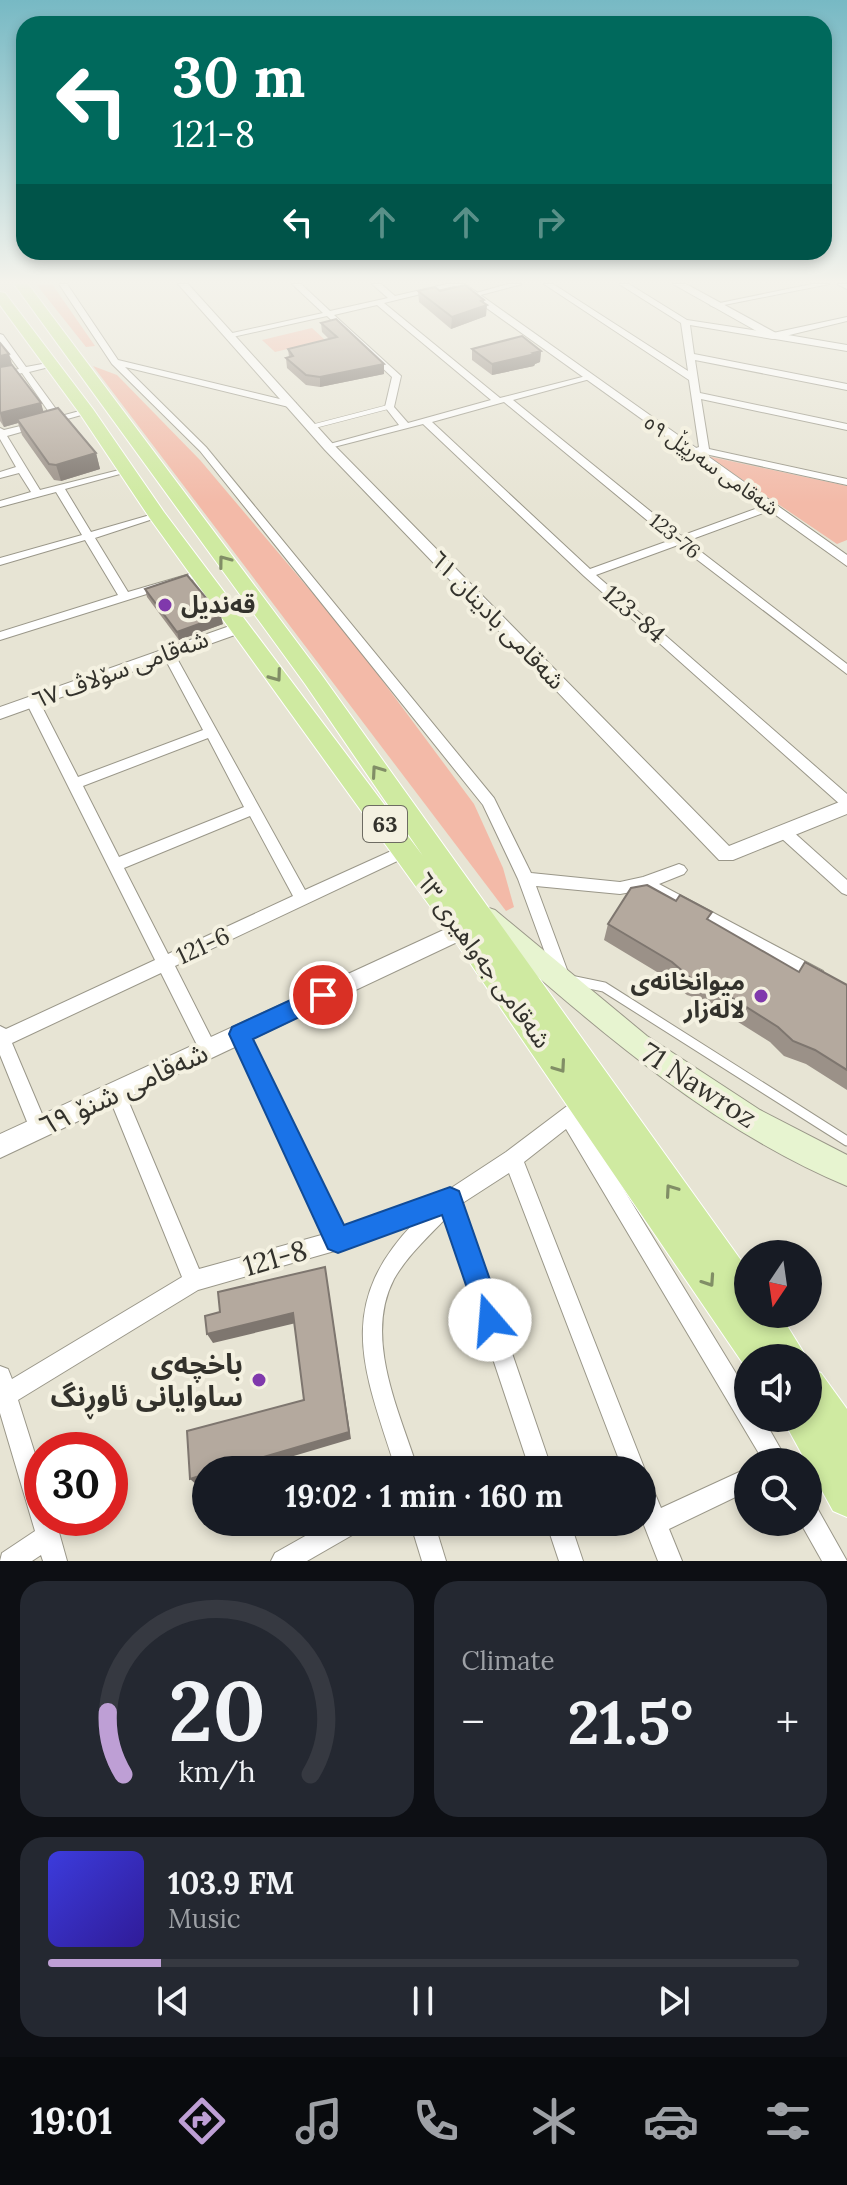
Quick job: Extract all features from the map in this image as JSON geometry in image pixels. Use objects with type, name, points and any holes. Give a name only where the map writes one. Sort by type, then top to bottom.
[{"type":"main road","name":"شەقامی جەواهیری ٦٣","points":[[45,357],[87,412],[157,516],[463,930],[521,996],[734,1281]]},
{"type":"main road","name":"شەقامی جەواهیری ٦٣","points":[[75,357],[313,679],[469,903],[521,996],[577,1109],[751,1344]]},
{"type":"main road","name":"71 Nawroz","points":[[469,903],[637,1045],[776,1135],[847,1171]]},
{"type":"main road","points":[[822,1406],[847,1441]]},
{"type":"main road","points":[[809,1432],[847,1497]]},
{"type":"street","points":[[14,357],[59,419]]},
{"type":"street","points":[[112,357],[203,449],[489,802],[526,879],[563,981]]},
{"type":"street","name":"شەقامی بادینان ٦١","points":[[250,357],[329,447],[726,855],[785,833],[847,804]]},
{"type":"street","points":[[376,357],[397,376],[388,407],[406,426]]},
{"type":"street","name":"123-76","points":[[447,357],[847,670]]},
{"type":"street","name":"شەقامی سەرپێڵ ٥٩","points":[[559,357],[844,556]]},
{"type":"street","points":[[660,357],[694,379]]},
{"type":"street","points":[[690,357],[705,452]]},
{"type":"street","points":[[694,357],[847,387]]},
{"type":"street","points":[[115,362],[293,405]]},
{"type":"street","points":[[0,376],[50,364]]},
{"type":"street","points":[[329,447],[587,377]]},
{"type":"street","points":[[697,395],[847,427]]},
{"type":"street","points":[[37,494],[1,433],[87,412]]},
{"type":"street","name":"123-84","points":[[425,421],[588,574],[847,804]]},
{"type":"street","points":[[687,448],[847,482]]},
{"type":"street","points":[[0,475],[22,469]]},
{"type":"street","points":[[0,504],[127,469]]},
{"type":"street","points":[[59,488],[125,597]]},
{"type":"street","points":[[588,574],[770,507]]},
{"type":"street","points":[[0,562],[157,516]]},
{"type":"street","points":[[0,636],[200,574]]},
{"type":"street","name":"شەقامی سۆلاڤ ٦٧","points":[[0,713],[241,627]]},
{"type":"street","points":[[168,653],[302,899]]},
{"type":"street","points":[[33,702],[208,1049]]},
{"type":"street","points":[[74,784],[211,732]]},
{"type":"street","points":[[115,865],[253,809]]},
{"type":"street","points":[[785,833],[847,889]]},
{"type":"street","name":"121-6","points":[[1,1037],[405,851]]},
{"type":"street","points":[[526,879],[620,888],[679,870]]},
{"type":"street","points":[[644,883],[835,986]]},
{"type":"street","name":"شەقامی شنۆ ٦٩","points":[[0,1146],[463,930]]},
{"type":"street","points":[[240,1034],[338,1240]]},
{"type":"street","points":[[1,1037],[39,1128]]},
{"type":"street","points":[[116,1092],[194,1281]]},
{"type":"street","points":[[577,1109],[734,1389]]},
{"type":"street","name":"121-8","points":[[3,1386],[194,1281],[338,1240],[450,1200],[513,1159],[577,1109]]},
{"type":"street","points":[[513,1159],[629,1456]]},
{"type":"street","points":[[403,1456],[375,1359],[371,1314],[376,1294],[398,1256],[450,1200],[536,1456]]},
{"type":"street","points":[[3,1386],[24,1454]]},
{"type":"street","points":[[656,1523],[734,1486]]},
{"type":"street","points":[[656,1526],[670,1561]]},
{"type":"street","points":[[10,1561],[32,1536]]},
{"type":"street","points":[[49,1536],[55,1561]]},
{"type":"street","points":[[283,1561],[311,1553],[334,1536]]},
{"type":"street","points":[[426,1536],[434,1561]]},
{"type":"street","points":[[563,1536],[571,1561]]},
{"type":"street","points":[[821,1536],[835,1561]]},
{"type":"lane","points":[[311,427],[388,407]]},
{"type":"lane","points":[[563,981],[588,982],[604,987],[847,1141]]},
{"type":"shaded area","points":[[93,366],[117,375],[200,460],[353,641],[474,804],[503,868],[514,907],[506,911]]},
{"type":"shaded area","points":[[707,456],[847,486],[847,540],[837,544]]},
{"type":"building","points":[[376,357],[384,364],[320,377],[306,375],[286,358]]},
{"type":"building","points":[[482,357],[523,357],[492,364]]},
{"type":"building","points":[[12,365],[41,403],[0,413],[0,367]]},
{"type":"building","points":[[58,408],[96,453],[56,465],[49,464],[17,419]]},
{"type":"building","points":[[187,575],[221,616],[177,632],[145,589]]},
{"type":"building","name":"میوانخانەی لالەزار","points":[[647,885],[676,901],[680,895],[712,912],[707,919],[799,972],[805,962],[847,985],[847,1070],[815,1050],[793,1041],[778,1027],[710,984],[693,980],[672,962],[608,924],[631,888]]},
{"type":"building","points":[[325,1267],[349,1432],[267,1456],[192,1456],[190,1479],[187,1431],[304,1400],[293,1313],[207,1334],[205,1316],[220,1312],[218,1292]]},
{"type":"place","name":"قەندیل","points":[[165,605]]},
{"type":"place","name":"میوانخانەی لالەزار","points":[[761,996]]},
{"type":"place","name":"باخچەی ساوایانی ئاوڕنگ","points":[[259,1380]]},
{"type":"route","points":[[323,995],[240,1034],[338,1240],[450,1200],[490,1320]]}]
